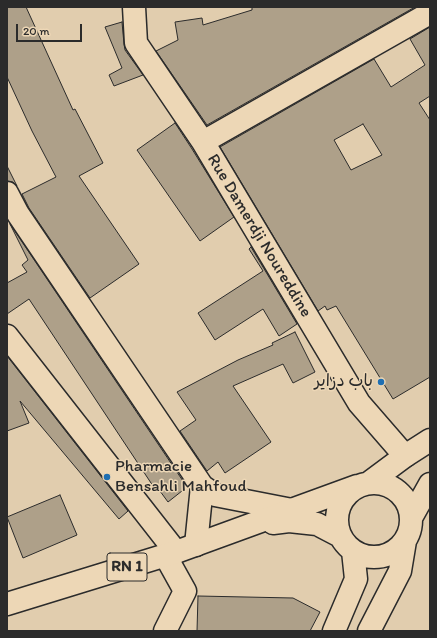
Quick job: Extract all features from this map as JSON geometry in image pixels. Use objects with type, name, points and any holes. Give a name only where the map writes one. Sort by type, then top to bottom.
[{"type":"street","name":"Rue Damerdji Noureddine","points":[[134,7],[136,43],[203,142],[359,403],[405,456]]},
{"type":"street","points":[[203,142],[430,13]]},
{"type":"street","points":[[7,193],[23,220],[202,486],[215,495],[292,510]]},
{"type":"street","points":[[7,336],[179,551]]},
{"type":"street","points":[[334,631],[356,580],[346,544],[337,525],[337,513],[341,502],[348,493],[430,440]]},
{"type":"street","points":[[364,484],[382,483],[393,488],[402,495],[409,506],[412,518]]},
{"type":"street","name":"RN 1","points":[[7,604],[179,551],[364,484]]},
{"type":"street","points":[[370,631],[400,571],[405,541],[410,530],[412,518],[430,484]]},
{"type":"street","points":[[165,631],[185,591],[179,551],[202,486]]},
{"type":"street","name":"RN 1","points":[[246,527],[289,520],[317,524],[346,544]]},
{"type":"street","points":[[346,544],[364,556],[376,557],[387,555],[397,550],[405,541]]},
{"type":"building","points":[[7,7],[26,7],[73,110],[75,109],[103,163],[79,176],[139,264],[90,298],[29,208],[22,194],[56,177],[32,131],[7,77]]},
{"type":"building","points":[[252,7],[415,7],[207,125],[156,51],[178,40],[175,22],[202,18],[203,25],[252,10]]},
{"type":"building","points":[[122,22],[125,50],[143,75],[114,86],[109,75],[122,68],[105,27]]},
{"type":"building","points":[[430,27],[430,96],[419,103],[430,120],[430,377],[393,399],[336,306],[327,310],[325,306],[318,311],[220,147],[374,59],[391,87],[425,65],[410,39]],"holes":[[[363,124],[382,155],[351,170],[334,140]]]},
{"type":"building","points":[[175,123],[234,217],[200,241],[137,150]]},
{"type":"building","points":[[7,166],[17,186],[13,182],[7,181]]},
{"type":"building","points":[[10,224],[187,487],[168,502],[157,487],[155,489],[29,299],[7,314],[7,283],[27,272],[22,265],[28,260]]},
{"type":"building","points":[[251,247],[297,324],[279,336],[263,309],[215,340],[198,313],[263,271],[249,249]]},
{"type":"building","points":[[295,332],[315,372],[293,383],[283,364],[233,386],[271,442],[225,473],[218,462],[207,471],[180,431],[196,420],[177,392],[238,360],[273,345],[272,343]]},
{"type":"building","points":[[7,356],[128,511],[119,519],[20,401],[29,423],[7,431]]},
{"type":"building","points":[[60,495],[77,535],[23,558],[7,517]]},
{"type":"building","points":[[198,596],[293,598],[320,612],[310,631],[197,631]]},
{"type":"place","name":"باب دزاير","points":[[381,382]]},
{"type":"place","name":"Pharmacie Bensahli Mahfoud","points":[[107,477]]}]
